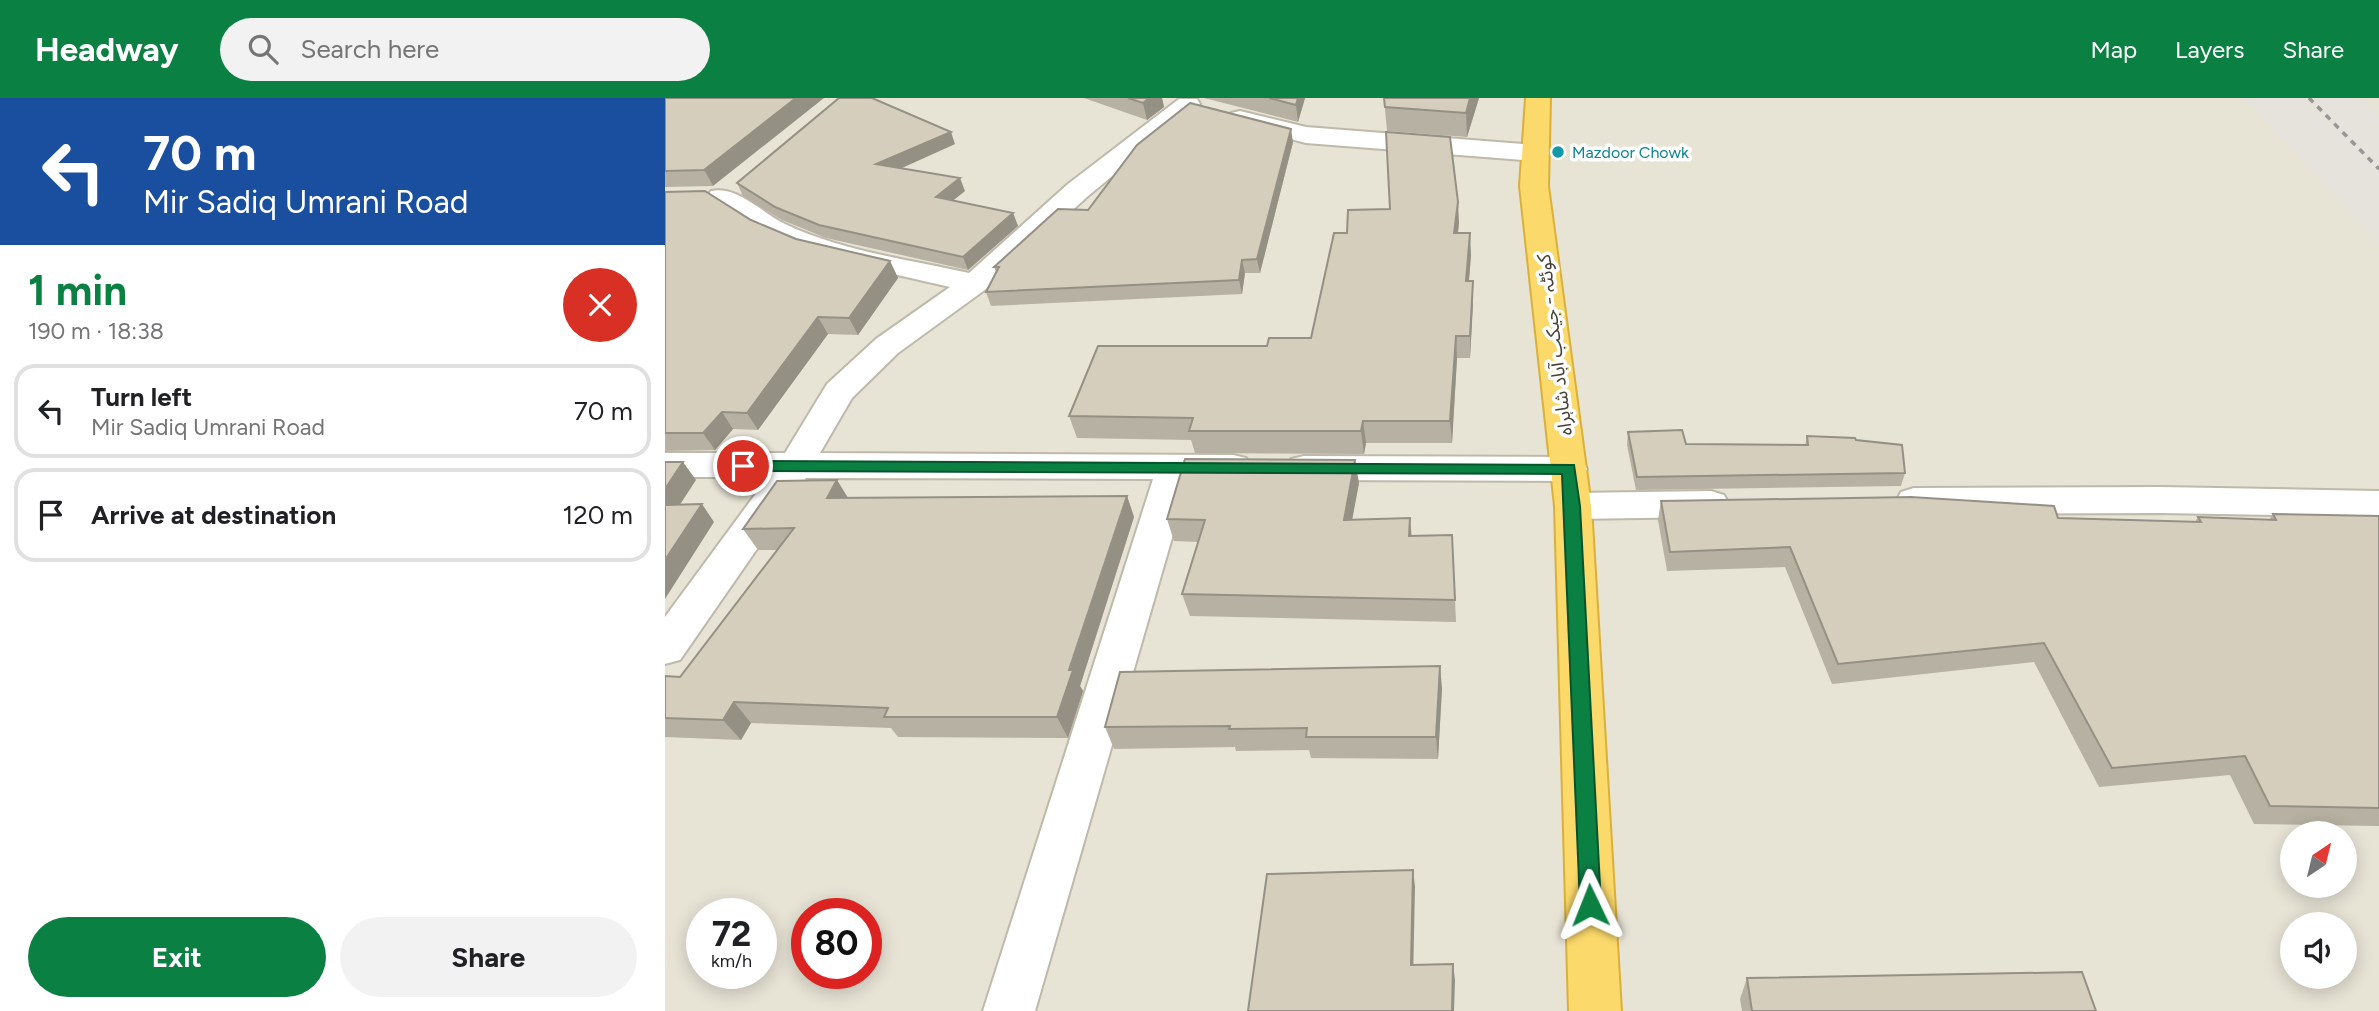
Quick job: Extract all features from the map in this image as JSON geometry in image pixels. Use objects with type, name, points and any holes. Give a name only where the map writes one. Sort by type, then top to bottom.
[{"type":"highway","name":"کوئٹہ - جیکب آباد شاہراہ","points":[[1538,98],[1534,186],[1573,506],[1595,1011]]},
{"type":"street","points":[[665,648],[795,466],[839,392],[887,346],[975,283],[1177,101],[1307,135],[1536,153]]},
{"type":"street","points":[[721,192],[771,228],[816,248],[975,283]]},
{"type":"street","points":[[665,465],[1569,469]]},
{"type":"street","points":[[1009,1011],[1175,467]]},
{"type":"street","points":[[1878,502],[2161,500],[2379,504]]},
{"type":"street","points":[[1573,506],[1739,504]]},
{"type":"shaded area","points":[[665,98],[2379,98],[2379,1011],[665,1011]]},
{"type":"shaded area","points":[[2244,98],[2360,98],[2379,116],[2379,244]]},
{"type":"building","points":[[665,98],[796,98],[704,170],[665,171]]},
{"type":"building","points":[[839,98],[872,98],[951,132],[876,164],[960,178],[936,197],[1013,213],[963,257],[819,225],[775,207],[737,183]]},
{"type":"building","points":[[1128,98],[1149,98],[1143,103]]},
{"type":"building","points":[[1269,98],[1298,98],[1296,105]]},
{"type":"building","points":[[1384,98],[1470,98],[1466,113],[1385,107]]},
{"type":"building","points":[[1190,103],[1291,129],[1257,259],[1242,260],[1239,280],[986,292],[999,267],[994,267],[1058,209],[1088,210],[1137,145]]},
{"type":"building","points":[[1386,132],[1450,137],[1458,202],[1454,233],[1470,233],[1466,281],[1473,281],[1470,336],[1456,336],[1450,421],[1363,421],[1361,431],[1189,431],[1193,418],[1069,416],[1098,346],[1267,346],[1269,338],[1311,338],[1334,233],[1347,233],[1348,210],[1390,209]]},
{"type":"building","points":[[705,191],[751,220],[796,239],[890,261],[849,318],[818,317],[747,413],[722,412],[703,433],[665,433],[665,192]]},
{"type":"building","points":[[1682,430],[1686,444],[1808,445],[1807,436],[1855,438],[1902,445],[1905,473],[1637,477],[1628,432]]},
{"type":"building","points":[[1185,459],[1355,460],[1344,520],[1410,518],[1409,536],[1452,535],[1455,600],[1182,594],[1205,520],[1167,519]]},
{"type":"building","points":[[665,462],[683,462],[665,489]]},
{"type":"building","points":[[837,480],[827,498],[1127,496],[1069,670],[1073,670],[1057,717],[884,717],[888,708],[734,702],[723,720],[665,718],[665,676],[680,677],[794,528],[743,529],[777,481]]},
{"type":"building","points":[[1911,497],[2054,506],[2058,518],[2201,522],[2198,517],[2276,520],[2273,514],[2379,516],[2379,808],[2270,806],[2245,756],[2112,768],[2044,643],[1838,664],[1790,547],[1670,552],[1661,501]]},
{"type":"building","points":[[702,504],[665,560],[665,505]]},
{"type":"building","points":[[1440,666],[1436,737],[1306,737],[1307,728],[1105,727],[1120,672]]},
{"type":"building","points":[[1413,870],[1411,965],[1453,964],[1452,1011],[1248,1011],[1267,874]]},
{"type":"building","points":[[2082,972],[2096,1011],[1752,1011],[1747,978]]},
{"type":"railway","points":[[2309,98],[2379,169]]},
{"type":"place","name":"Mazdoor Chowk","points":[[1558,152]]},
{"type":"route","points":[[743,466],[1569,469],[1573,506],[1590,905]]}]
